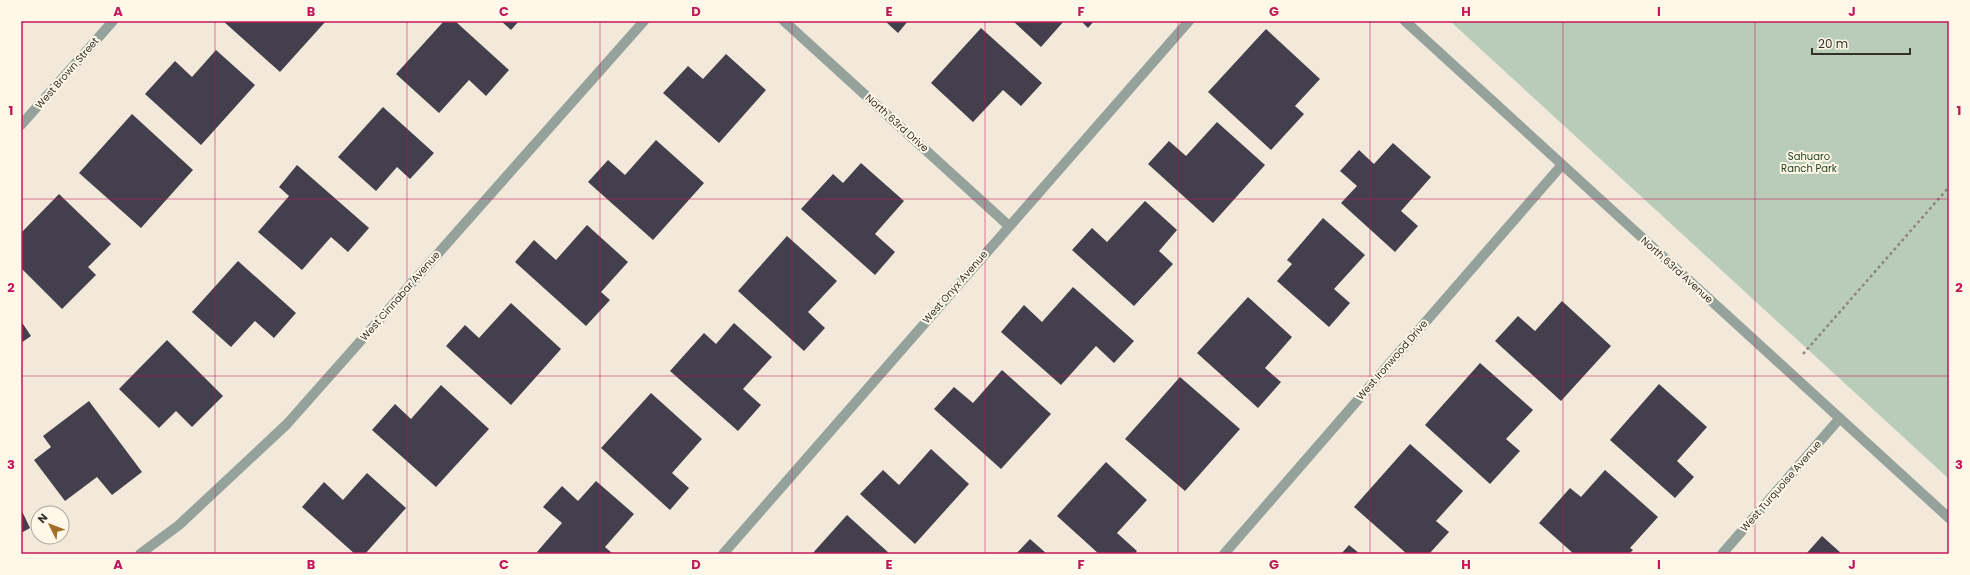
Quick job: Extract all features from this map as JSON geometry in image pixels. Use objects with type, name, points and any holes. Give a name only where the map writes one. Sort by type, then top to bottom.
[{"type":"street","name":"West Brown Street","points":[[21,125],[113,21]]},
{"type":"street","name":"West Cinnabar Avenue","points":[[140,554],[179,525],[287,424],[644,21]]},
{"type":"street","name":"North 63rd Drive","points":[[784,21],[1009,226]]},
{"type":"street","name":"West Onyx Avenue","points":[[723,554],[1189,21]]},
{"type":"street","name":"North 63rd Avenue","points":[[1406,21],[1561,166],[1949,518]]},
{"type":"street","name":"West Ironwood Drive","points":[[1224,554],[1561,166]]},
{"type":"street","name":"West Turquoise Avenue","points":[[1722,554],[1840,418]]},
{"type":"path","points":[[1788,371],[1949,187]]},
{"type":"green space","name":"Sahuaro Ranch Park","points":[[1450,21],[1949,21],[1949,479]]},
{"type":"building","points":[[223,21],[326,21],[280,72]]},
{"type":"building","points":[[444,21],[455,21],[509,70],[486,96],[469,80],[439,113],[396,74]]},
{"type":"building","points":[[501,21],[519,21],[511,30]]},
{"type":"building","points":[[885,21],[908,21],[898,33]]},
{"type":"building","points":[[1013,21],[1064,21],[1041,47]]},
{"type":"building","points":[[1081,21],[1094,21],[1088,28]]},
{"type":"building","points":[[981,28],[1042,83],[1021,106],[1003,90],[973,122],[931,83]]},
{"type":"building","points":[[1266,29],[1320,79],[1295,106],[1304,114],[1271,150],[1208,92]]},
{"type":"building","points":[[216,50],[255,85],[201,145],[145,94],[175,61],[192,77]]},
{"type":"building","points":[[726,54],[766,90],[719,143],[663,93],[688,66],[703,79]]},
{"type":"building","points":[[383,107],[434,153],[410,179],[397,167],[376,191],[338,157]]},
{"type":"building","points":[[132,114],[193,170],[141,228],[79,173]]},
{"type":"building","points":[[1217,122],[1265,165],[1213,223],[1148,164],[1169,141],[1186,156]]},
{"type":"building","points":[[656,140],[704,183],[653,240],[588,182],[608,160],[625,175]]},
{"type":"building","points":[[1393,143],[1431,177],[1401,211],[1418,226],[1395,252],[1341,203],[1357,186],[1340,171],[1359,150],[1374,164]]},
{"type":"building","points":[[861,163],[904,201],[875,234],[895,252],[875,275],[801,209],[833,174],[843,183]]},
{"type":"building","points":[[297,165],[369,228],[348,252],[331,237],[302,270],[258,232],[289,196],[279,187]]},
{"type":"building","points":[[59,194],[111,244],[88,267],[96,275],[62,309],[21,268],[21,233]]},
{"type":"building","points":[[1145,201],[1177,230],[1159,251],[1173,264],[1134,306],[1072,250],[1092,228],[1107,242]]},
{"type":"building","points":[[1323,218],[1365,255],[1334,289],[1350,303],[1329,327],[1277,281],[1292,264],[1287,260]]},
{"type":"building","points":[[587,225],[628,262],[601,292],[610,300],[586,326],[515,262],[534,240],[556,260]]},
{"type":"building","points":[[787,236],[837,281],[808,312],[825,328],[804,351],[738,291]]},
{"type":"building","points":[[238,261],[296,313],[274,338],[255,321],[231,347],[192,312]]},
{"type":"building","points":[[1073,287],[1134,341],[1114,363],[1096,346],[1061,385],[1001,332],[1024,305],[1042,322]]},
{"type":"building","points":[[1248,297],[1292,337],[1265,368],[1281,382],[1258,408],[1197,353]]},
{"type":"building","points":[[1562,301],[1611,346],[1561,401],[1495,341],[1518,316],[1535,331]]},
{"type":"building","points":[[511,303],[561,349],[511,405],[446,346],[465,325],[479,338]]},
{"type":"building","points":[[21,321],[31,336],[21,343]]},
{"type":"building","points":[[734,323],[772,357],[743,389],[761,405],[738,431],[670,371],[704,333],[716,344]]},
{"type":"building","points":[[167,340],[223,396],[192,427],[176,411],[159,428],[119,389]]},
{"type":"building","points":[[1480,363],[1533,410],[1506,439],[1520,451],[1490,484],[1425,425]]},
{"type":"building","points":[[1002,370],[1051,414],[1001,469],[934,409],[954,387],[973,403]]},
{"type":"building","points":[[1180,377],[1240,429],[1185,491],[1125,439]]},
{"type":"building","points":[[1659,384],[1707,427],[1677,461],[1694,477],[1675,498],[1610,440]]},
{"type":"building","points":[[441,385],[489,429],[436,487],[372,430],[395,404],[411,419]]},
{"type":"building","points":[[651,393],[702,439],[672,473],[689,488],[670,510],[601,448]]},
{"type":"building","points":[[89,401],[142,472],[112,495],[97,477],[65,501],[34,460],[51,447],[43,436]]},
{"type":"building","points":[[1410,444],[1463,491],[1436,521],[1449,532],[1429,554],[1407,554],[1354,507]]},
{"type":"building","points":[[931,449],[969,484],[915,544],[860,494],[883,470],[899,485]]},
{"type":"building","points":[[1106,462],[1147,500],[1117,533],[1137,551],[1134,554],[1099,554],[1057,516]]},
{"type":"building","points":[[1605,470],[1658,517],[1630,548],[1633,550],[1629,554],[1574,554],[1539,523],[1570,488],[1581,497]]},
{"type":"building","points":[[367,473],[406,508],[365,554],[355,554],[302,507],[324,482],[343,500]]},
{"type":"building","points":[[596,481],[634,514],[605,547],[613,554],[540,554],[537,552],[562,523],[543,507],[562,486],[578,501]]},
{"type":"building","points":[[21,509],[30,528],[21,533]]},
{"type":"building","points":[[847,515],[890,554],[812,554]]},
{"type":"building","points":[[1822,536],[1842,554],[1806,554]]},
{"type":"building","points":[[1030,539],[1047,554],[1016,554]]},
{"type":"building","points":[[1349,545],[1360,554],[1341,554]]}]
